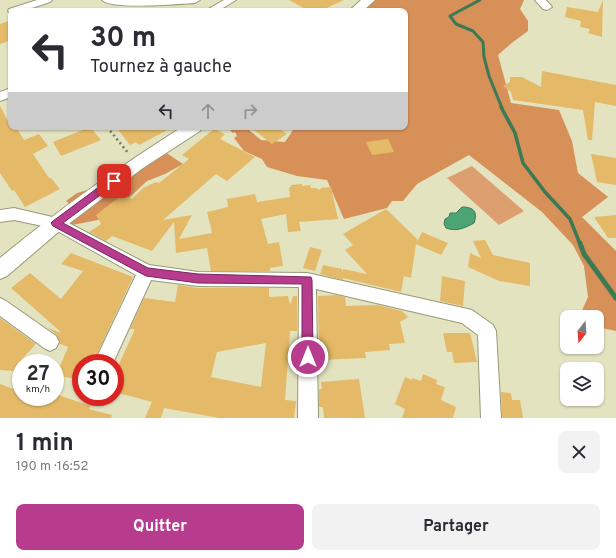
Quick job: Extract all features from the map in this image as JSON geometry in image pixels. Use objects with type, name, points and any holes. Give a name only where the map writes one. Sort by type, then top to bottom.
[{"type":"main road","points":[[359,8],[368,0]]},
{"type":"main road","points":[[0,270],[56,223],[138,164],[189,130]]},
{"type":"street","points":[[22,8],[47,0]]},
{"type":"street","points":[[106,0],[134,3],[195,0]]},
{"type":"street","points":[[216,8],[231,0]]},
{"type":"street","points":[[0,216],[14,214],[56,223],[146,272],[198,279],[307,280],[466,316],[487,331],[491,418]]},
{"type":"street","points":[[107,354],[146,272]]},
{"type":"street","points":[[307,280],[308,418]]},
{"type":"street","points":[[0,306],[50,342]]},
{"type":"path","points":[[110,130],[138,164]]},
{"type":"shaded area","points":[[375,0],[524,0],[520,9],[528,21],[528,31],[498,55],[511,103],[559,110],[572,141],[578,173],[608,197],[582,217],[616,251],[616,331],[604,328],[604,310],[582,310],[588,297],[584,266],[573,245],[542,212],[469,155],[417,184],[403,201],[392,201],[387,208],[344,219],[327,180],[297,176],[267,167],[262,159],[244,151],[234,138],[237,136],[235,132],[233,133],[230,130],[249,130],[261,140],[285,142],[293,130],[408,130],[408,8],[364,8]]},
{"type":"shaded area","points":[[165,152],[183,164],[165,174],[147,181],[116,210],[103,219],[67,226],[72,206],[66,201],[77,193],[95,188]]},
{"type":"shaded area","points":[[472,166],[524,211],[499,225],[447,178]]},
{"type":"shaded area","points":[[462,207],[470,208],[474,211],[476,216],[474,223],[460,229],[453,230],[446,228],[444,224],[445,219],[449,217],[450,213],[456,213]]},
{"type":"building","points":[[289,0],[344,0],[327,8],[304,8]]},
{"type":"building","points":[[603,0],[602,37],[588,33],[590,29],[580,27],[581,21],[565,17],[567,7],[598,12]]},
{"type":"building","points":[[8,21],[8,41],[0,44],[0,24]]},
{"type":"building","points":[[542,71],[616,85],[616,106],[595,102],[592,140],[588,140],[583,110],[513,100],[511,92],[503,86],[510,82],[510,77],[522,77],[541,87]]},
{"type":"building","points":[[0,106],[8,121],[8,130],[18,130],[24,140],[39,134],[48,146],[33,154],[49,178],[51,178],[60,189],[25,207],[14,190],[12,191],[0,173]]},
{"type":"building","points":[[83,130],[93,130],[101,140],[61,156],[53,142]]},
{"type":"building","points":[[118,130],[167,130],[139,145],[136,142],[130,145]]},
{"type":"building","points":[[213,130],[216,130],[225,134],[220,139],[255,157],[227,181],[216,174],[163,220],[192,215],[179,239],[212,233],[207,212],[228,207],[227,199],[255,194],[257,202],[290,197],[289,187],[291,187],[291,185],[310,185],[311,188],[320,190],[321,188],[331,187],[338,219],[299,222],[301,231],[288,232],[286,214],[261,219],[268,244],[279,242],[283,266],[270,268],[270,271],[211,271],[207,248],[176,253],[174,222],[152,251],[112,236],[106,241],[89,232],[101,224],[96,215],[123,194],[132,199],[143,188],[156,182],[159,183],[189,159],[182,155]]},
{"type":"building","points":[[254,130],[281,130],[287,134],[272,144]]},
{"type":"building","points":[[388,139],[394,152],[372,155],[366,142]]},
{"type":"building","points":[[591,154],[616,158],[616,185],[597,182]]},
{"type":"building","points":[[386,209],[417,239],[417,242],[422,232],[448,243],[441,255],[416,244],[411,278],[404,276],[401,292],[320,274],[323,265],[342,269],[342,273],[343,269],[367,274],[345,250],[353,245],[343,234]]},
{"type":"building","points":[[616,215],[616,238],[608,238],[594,217]]},
{"type":"building","points":[[485,240],[493,255],[530,263],[530,286],[499,281],[468,267],[470,253],[481,258],[473,241]]},
{"type":"building","points":[[310,247],[322,250],[315,271],[303,268]]},
{"type":"building","points":[[71,253],[133,277],[97,354],[72,354],[72,378],[64,377],[64,357],[68,347],[60,344],[57,335],[48,328],[62,333],[11,288],[30,273],[61,299],[83,271],[61,264]]},
{"type":"building","points":[[442,276],[465,281],[463,306],[440,301]]},
{"type":"building","points":[[178,285],[198,288],[269,288],[269,297],[288,296],[290,305],[293,296],[297,296],[297,331],[290,331],[285,400],[296,401],[294,418],[219,418],[164,408],[161,418],[145,418],[152,402],[124,394],[124,354],[135,329],[130,329],[144,298],[175,302]],"holes":[[[266,343],[261,387],[211,377],[217,352]]]},
{"type":"building","points":[[336,295],[345,297],[346,306],[378,305],[402,311],[408,317],[400,322],[405,343],[389,344],[390,350],[365,352],[366,358],[319,360],[318,296]]},
{"type":"building","points":[[0,318],[36,344],[27,354],[12,354],[12,371],[0,370]]},
{"type":"building","points":[[443,333],[470,333],[477,362],[454,363],[452,352],[447,352]]},
{"type":"building","points":[[423,374],[437,380],[436,384],[445,387],[441,400],[456,407],[453,418],[402,418],[405,409],[395,404],[405,377],[412,380],[412,378],[421,381]]},
{"type":"building","points":[[359,379],[365,418],[324,418],[323,407],[319,407],[319,389],[322,389],[321,382]]},
{"type":"building","points":[[0,384],[12,389],[12,406],[64,406],[64,397],[72,400],[72,406],[91,406],[89,409],[112,415],[111,418],[0,418]]},
{"type":"building","points":[[501,392],[511,393],[512,400],[520,400],[523,418],[502,418]]},
{"type":"waterway","points":[[480,0],[450,16],[456,24],[473,31],[483,42],[484,57],[489,76],[502,108]]},
{"type":"waterway","points":[[501,107],[515,133],[523,163],[545,192],[570,219],[580,244]]},
{"type":"waterway","points":[[580,243],[584,254],[616,298]]},
{"type":"route","points":[[114,181],[56,223],[146,272],[198,279],[307,280],[308,357]]}]
